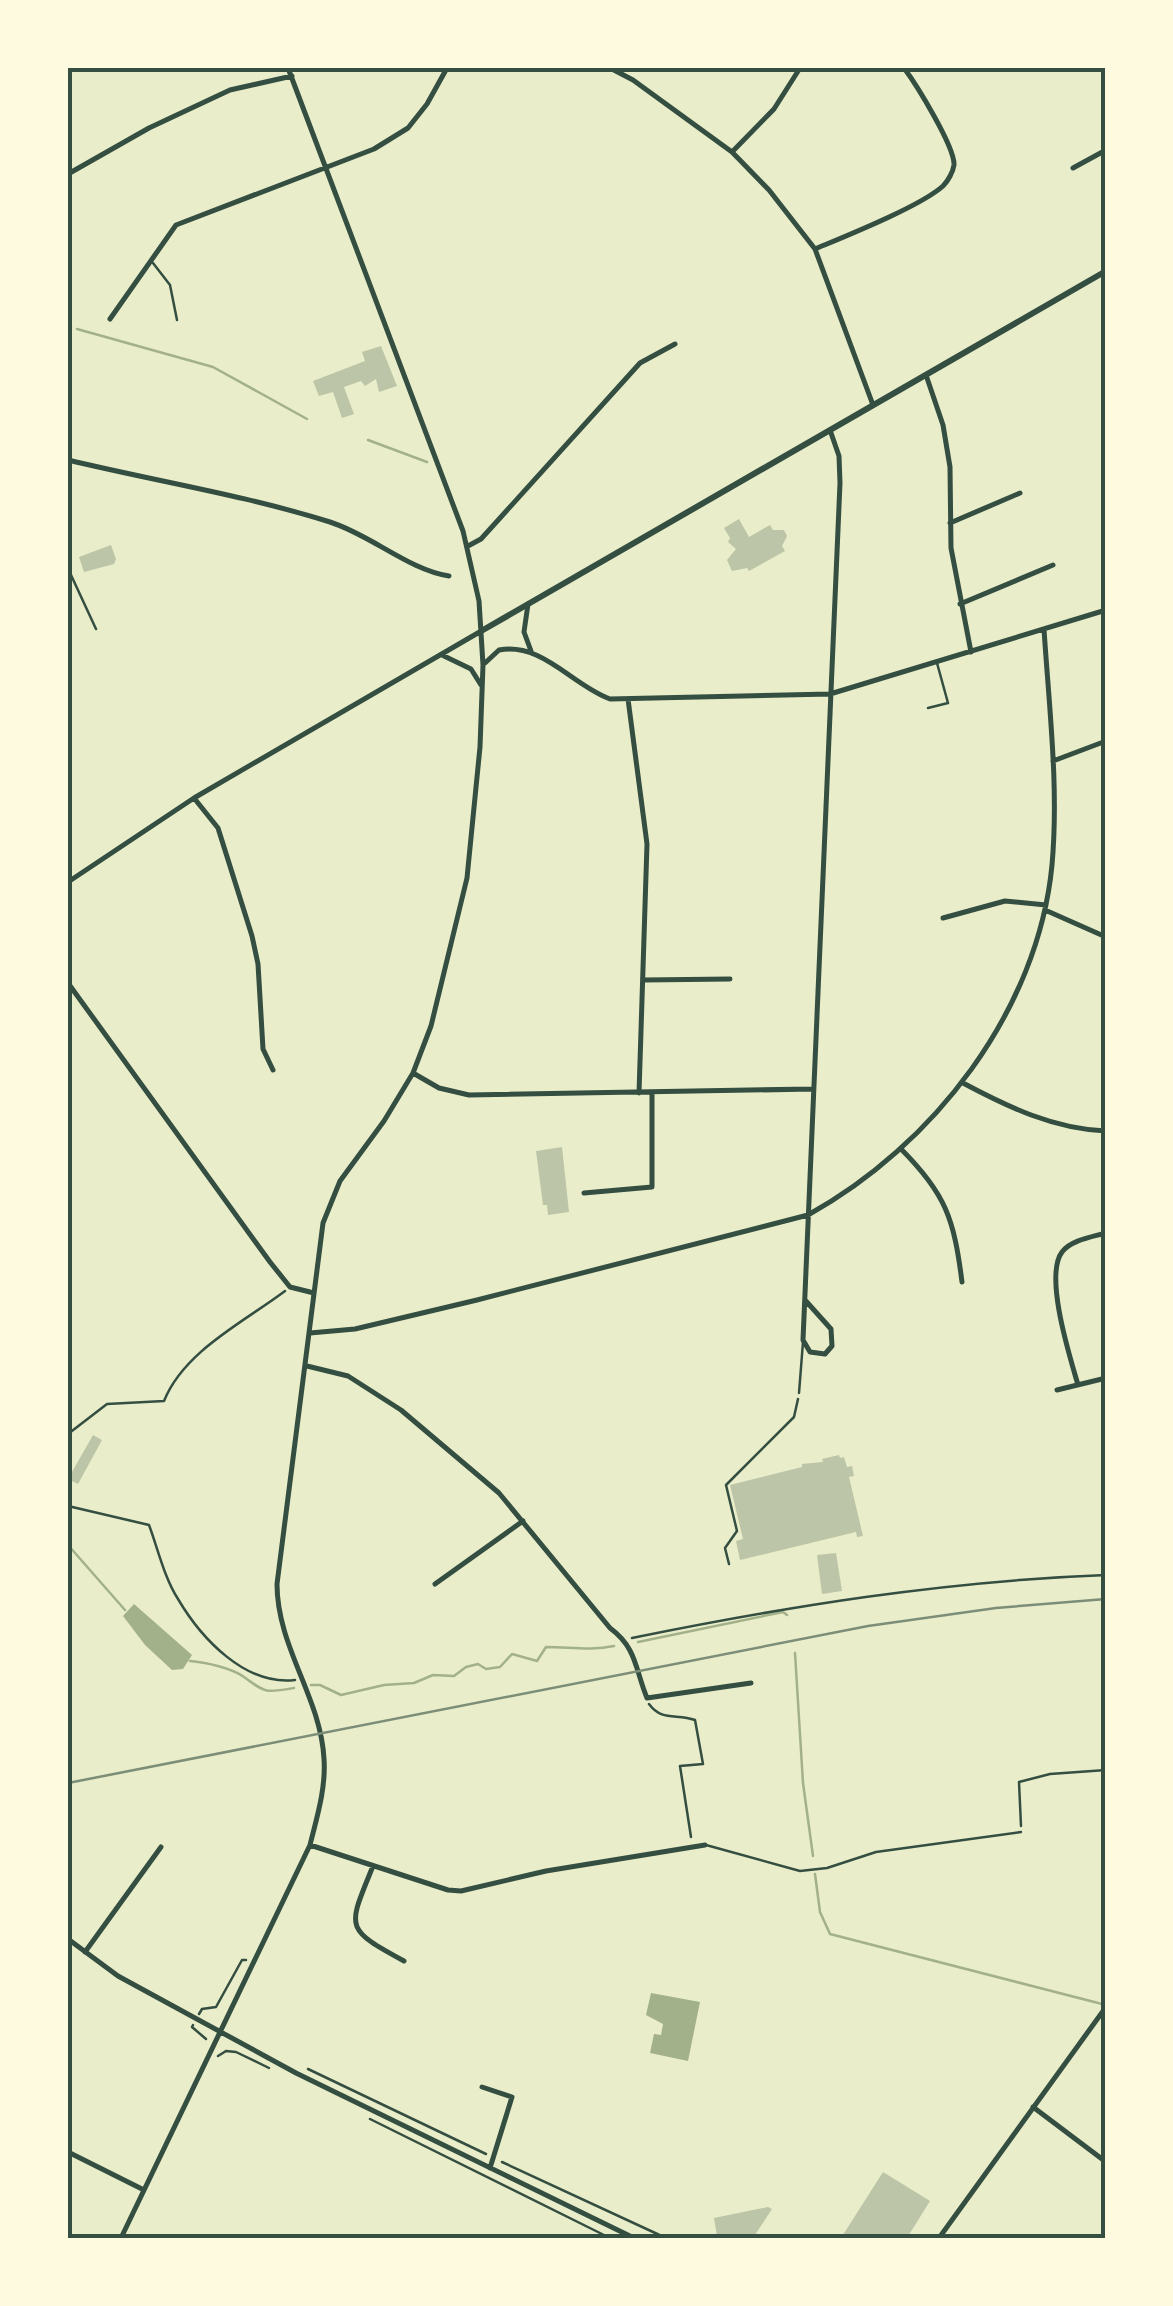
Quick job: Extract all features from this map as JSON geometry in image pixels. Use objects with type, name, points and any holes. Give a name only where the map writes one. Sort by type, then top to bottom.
[{"type":"street","points":[[121,2238],[310,1845],[324,1786],[324,1756],[314,1713],[281,1620],[278,1584],[327,1206],[413,1073],[431,1026],[466,878],[480,747],[482,630],[468,546],[288,68]]},
{"type":"street","points":[[110,319],[176,226],[374,149],[408,128],[447,68]]},
{"type":"street","points":[[610,68],[647,89],[732,152],[816,249],[872,405]]},
{"type":"street","points":[[732,152],[774,109],[800,68]]},
{"type":"street","points":[[816,249],[927,196],[944,184],[953,171],[953,156],[904,68]]},
{"type":"street","points":[[1092,68],[1106,68]]},
{"type":"street","points":[[68,174],[150,128],[230,90],[292,76]]},
{"type":"street","points":[[1072,168],[1106,150]]},
{"type":"street","points":[[68,882],[194,798],[1106,271]]},
{"type":"street","points":[[468,546],[481,540],[640,364],[675,344]]},
{"type":"street","points":[[926,374],[948,453],[950,523],[960,604],[971,652]]},
{"type":"street","points":[[806,1300],[830,1330],[833,1343],[828,1352],[815,1354],[803,1340],[840,483],[839,456],[830,430]]},
{"type":"street","points":[[68,460],[244,497],[329,522],[358,532],[432,574],[449,576]]},
{"type":"street","points":[[950,523],[1020,493]]},
{"type":"street","points":[[960,604],[1054,565]]},
{"type":"street","points":[[528,604],[524,632],[531,652]]},
{"type":"street","points":[[483,665],[500,650],[531,652],[610,699],[830,694],[1106,610]]},
{"type":"street","points":[[310,1333],[355,1329],[460,1304],[808,1214],[835,1200],[901,1149],[962,1082],[1013,999],[1045,908],[1054,824],[1044,629]]},
{"type":"street","points":[[441,655],[471,669],[482,686]]},
{"type":"street","points":[[628,699],[648,844],[639,1093]]},
{"type":"street","points":[[1053,761],[1106,741]]},
{"type":"street","points":[[194,798],[218,828],[252,936],[258,964],[263,1049],[273,1070]]},
{"type":"street","points":[[943,918],[1005,901],[1045,908],[1106,937]]},
{"type":"street","points":[[642,980],[730,980]]},
{"type":"street","points":[[68,983],[290,1287],[314,1293]]},
{"type":"street","points":[[413,1073],[439,1088],[469,1095],[812,1089]]},
{"type":"street","points":[[962,1082],[1040,1118],[1106,1131]]},
{"type":"street","points":[[584,1193],[652,1187],[652,1093]]},
{"type":"street","points":[[901,1149],[929,1178],[946,1207],[957,1241],[962,1282]]},
{"type":"street","points":[[1078,1385],[1059,1304],[1057,1264],[1068,1246],[1106,1232]]},
{"type":"street","points":[[307,1366],[348,1376],[401,1410],[498,1493],[610,1628],[625,1639],[634,1654],[647,1698],[751,1683]]},
{"type":"street","points":[[1057,1390],[1106,1378]]},
{"type":"street","points":[[435,1584],[522,1521]]},
{"type":"street","points":[[310,1845],[461,1891],[546,1871],[705,1845]]},
{"type":"street","points":[[85,1952],[161,1847]]},
{"type":"street","points":[[374,1866],[354,1914],[356,1930],[404,1961]]},
{"type":"street","points":[[68,1938],[118,1976],[218,2032],[634,2238]]},
{"type":"street","points":[[939,2238],[1104,2009]]},
{"type":"street","points":[[482,2087],[512,2098],[490,2168]]},
{"type":"street","points":[[1034,2107],[1106,2162]]},
{"type":"street","points":[[68,2152],[142,2190]]},
{"type":"lane","points":[[152,262],[170,284],[176,320]]},
{"type":"lane","points":[[928,708],[948,703],[937,663]]},
{"type":"lane","points":[[799,1393],[803,1340]]},
{"type":"lane","points":[[705,1845],[800,1871],[890,1850],[1021,1832]]},
{"type":"path","points":[[68,557],[72,576],[96,629]]},
{"type":"path","points":[[68,1434],[106,1404],[164,1401],[177,1378],[196,1358],[290,1287]]},
{"type":"path","points":[[729,1564],[726,1548],[737,1530],[726,1484],[794,1417],[799,1393]]},
{"type":"path","points":[[68,1506],[149,1525],[178,1600],[216,1647],[266,1679],[300,1679]]},
{"type":"path","points":[[625,1639],[785,1606],[1017,1578],[1106,1575]]},
{"type":"path","points":[[647,1698],[657,1714],[690,1717],[698,1727],[703,1764],[680,1766],[692,1846]]},
{"type":"path","points":[[1021,1832],[1019,1782],[1050,1774],[1106,1770]]},
{"type":"path","points":[[298,2066],[666,2238]]},
{"type":"shaded area","points":[[134,1604],[192,1655],[183,1669],[172,1670],[145,1645],[123,1616]]},
{"type":"shaded area","points":[[651,1993],[700,2002],[688,2061],[650,2053],[654,2034],[661,2035],[663,2024],[646,2015]]},
{"type":"building","points":[[381,346],[397,386],[379,392],[376,379],[365,386],[361,381],[344,387],[354,414],[342,418],[333,392],[319,396],[313,381],[365,361],[362,352]]},
{"type":"building","points":[[739,519],[749,537],[770,525],[773,530],[784,530],[785,551],[749,571],[732,571],[727,560],[736,549],[728,542],[730,538],[724,528]]},
{"type":"building","points":[[111,545],[114,564],[84,572],[79,557]]},
{"type":"building","points":[[562,1147],[569,1212],[548,1215],[547,1205],[543,1205],[536,1151]]},
{"type":"building","points":[[93,1435],[102,1440],[78,1484],[68,1479]]},
{"type":"building","points":[[839,1455],[844,1457],[847,1467],[852,1466],[854,1476],[849,1477],[863,1536],[857,1537],[856,1532],[740,1560],[736,1541],[743,1539],[730,1485]]},
{"type":"building","points":[[836,1553],[842,1591],[822,1594],[817,1555]]},
{"type":"building","points":[[883,2172],[930,2201],[907,2238],[841,2238]]},
{"type":"building","points":[[772,2209],[753,2238],[717,2236],[714,2218]]},
{"type":"waterway","points":[[77,329],[213,367],[307,419]]},
{"type":"waterway","points":[[368,440],[427,462]]},
{"type":"waterway","points":[[68,1545],[125,1610]]},
{"type":"waterway","points":[[638,1642],[783,1612],[787,1615]]},
{"type":"waterway","points":[[311,1685],[341,1695],[414,1683],[433,1675],[454,1676],[478,1664],[486,1669],[500,1667],[512,1654],[537,1661],[546,1647],[614,1646]]},
{"type":"waterway","points":[[795,1653],[803,1783],[813,1856]]},
{"type":"waterway","points":[[190,1661],[232,1671],[266,1690],[294,1688]]},
{"type":"waterway","points":[[815,1874],[820,1912],[830,1934],[1106,2005]]},
{"type":"railway","points":[[68,1783],[868,1626],[996,1608],[1106,1599]]}]
